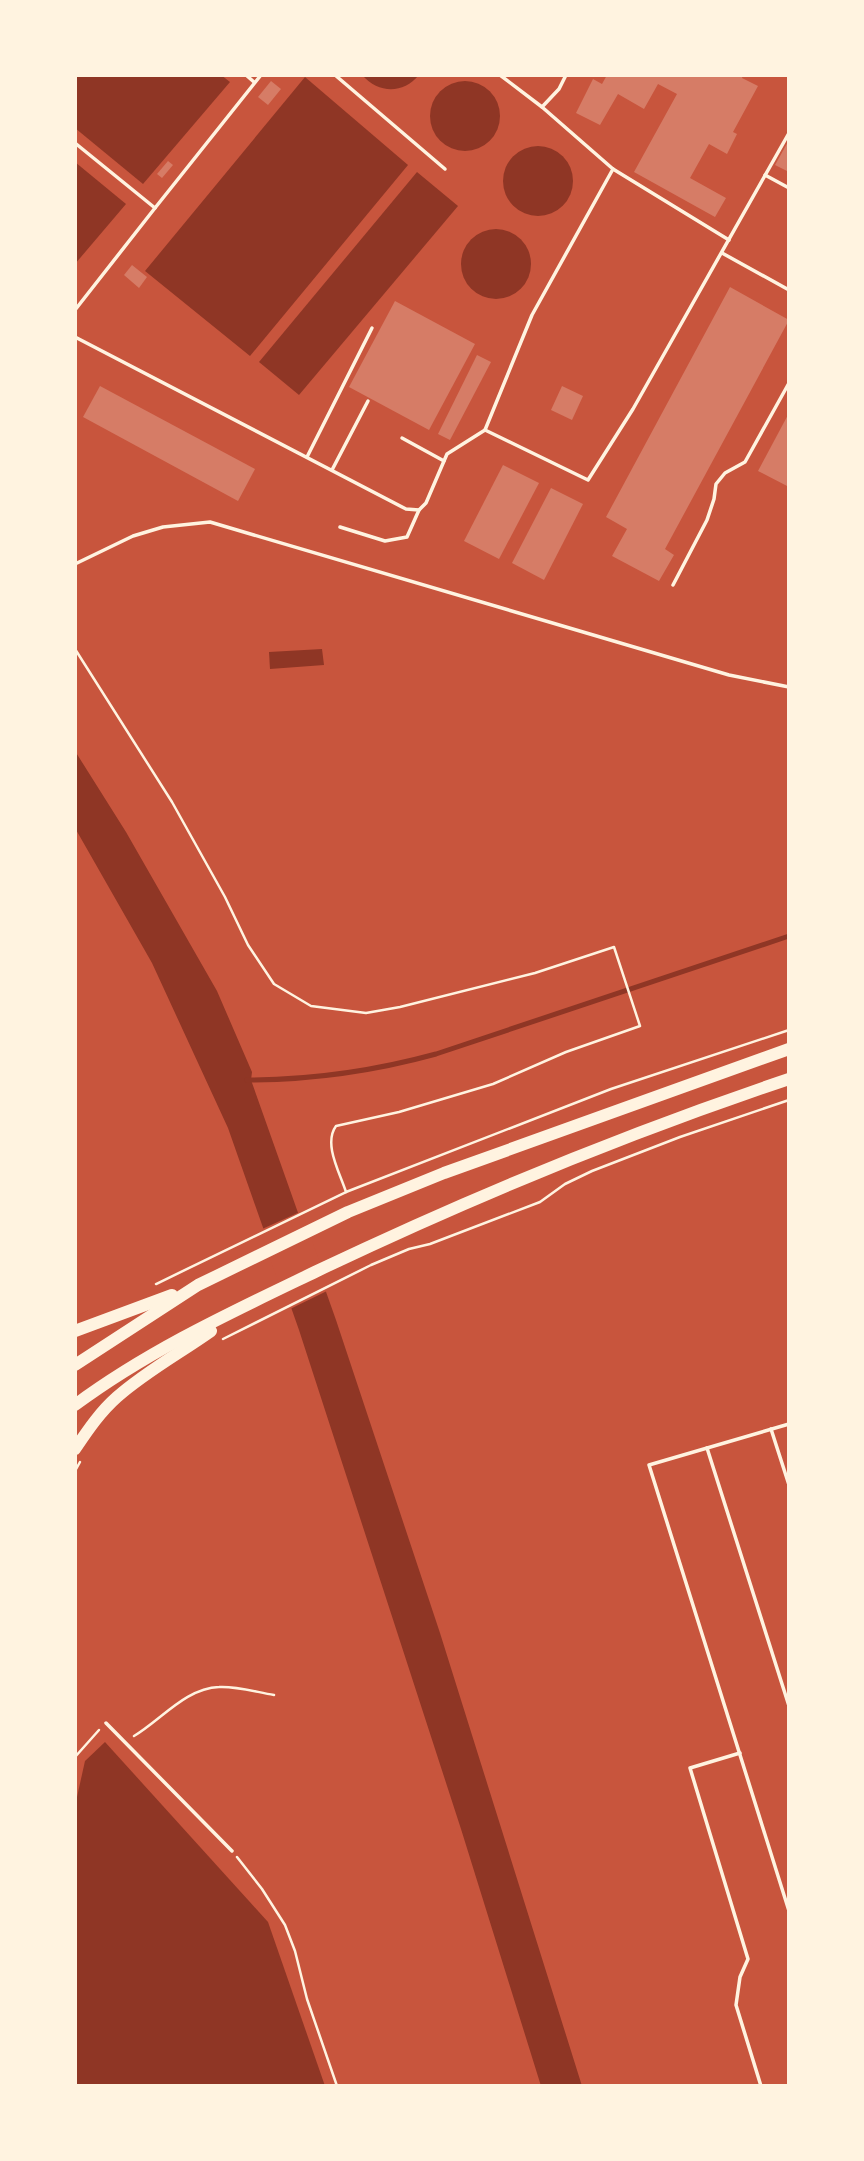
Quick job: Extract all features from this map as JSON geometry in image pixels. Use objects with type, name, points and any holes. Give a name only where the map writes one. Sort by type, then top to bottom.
[{"type":"highway","points":[[75,1331],[198,1285],[348,1212],[444,1173],[789,1049]]},
{"type":"highway","points":[[75,1405],[135,1365],[254,1301],[364,1249],[572,1159],[789,1079]]},
{"type":"highway","points":[[75,1365],[198,1285]]},
{"type":"highway","points":[[80,1451],[92,1424],[117,1398],[254,1301]]},
{"type":"lane","points":[[246,75],[254,82]]},
{"type":"lane","points":[[75,310],[261,75]]},
{"type":"lane","points":[[335,75],[445,169]]},
{"type":"lane","points":[[500,75],[613,169],[729,240]]},
{"type":"lane","points":[[541,107],[559,89],[566,75]]},
{"type":"lane","points":[[485,430],[588,480],[633,409],[789,133]]},
{"type":"lane","points":[[75,143],[155,208]]},
{"type":"lane","points":[[340,527],[385,541],[407,537],[419,510],[426,503],[447,454],[485,430],[532,315],[613,169]]},
{"type":"lane","points":[[765,175],[789,188]]},
{"type":"lane","points":[[722,253],[789,290]]},
{"type":"lane","points":[[307,457],[372,328]]},
{"type":"lane","points":[[75,337],[406,509],[419,510]]},
{"type":"lane","points":[[673,585],[707,520],[716,484],[725,473],[745,462],[789,383]]},
{"type":"lane","points":[[331,471],[368,401]]},
{"type":"lane","points":[[402,438],[444,461]]},
{"type":"lane","points":[[75,564],[133,536],[163,527],[210,522],[729,675],[789,687]]},
{"type":"lane","points":[[789,1424],[649,1465],[789,1911]]},
{"type":"lane","points":[[771,1429],[789,1485]]},
{"type":"lane","points":[[707,1447],[789,1706]]},
{"type":"lane","points":[[106,1723],[232,1851]]},
{"type":"lane","points":[[740,1753],[690,1768],[748,1959],[740,1977],[736,2005],[761,2086]]},
{"type":"path","points":[[75,649],[172,802],[225,897],[248,945],[274,984],[311,1006],[366,1013],[400,1007],[535,973],[614,947],[640,1026],[566,1052],[493,1084],[412,1108],[336,1126],[331,1133],[330,1142],[346,1192]]},
{"type":"path","points":[[156,1284],[346,1192],[611,1089],[789,1030]]},
{"type":"path","points":[[220,1340],[371,1265],[540,1202],[565,1184],[592,1171],[680,1137],[789,1100]]},
{"type":"path","points":[[75,1471],[80,1451]]},
{"type":"path","points":[[126,1742],[189,1695],[207,1688],[221,1687],[274,1695]]},
{"type":"path","points":[[75,1757],[106,1723]]},
{"type":"path","points":[[232,1851],[262,1889],[285,1925],[337,2086]]},
{"type":"shaded area","points":[[75,75],[221,75],[230,82],[143,184],[75,128]]},
{"type":"shaded area","points":[[362,75],[419,75],[406,86],[391,89],[376,86]]},
{"type":"shaded area","points":[[305,77],[408,165],[250,356],[145,271]]},
{"type":"shaded area","points":[[465,81],[484,87],[494,97],[500,116],[494,135],[484,145],[465,151],[446,145],[436,135],[430,116],[436,97],[446,87]]},
{"type":"shaded area","points":[[538,146],[557,152],[567,162],[573,181],[567,200],[557,210],[538,216],[519,210],[509,200],[503,181],[509,162],[519,152]]},
{"type":"shaded area","points":[[75,162],[126,204],[75,264]]},
{"type":"shaded area","points":[[417,172],[458,206],[299,395],[259,362]]},
{"type":"shaded area","points":[[496,229],[521,239],[531,264],[521,289],[496,299],[471,289],[461,264],[471,239]]},
{"type":"shaded area","points":[[322,649],[324,665],[270,669],[269,652]]},
{"type":"shaded area","points":[[75,751],[126,832],[217,991],[252,1072],[251,1080],[336,1320],[440,1633],[582,2086],[541,2086],[461,1829],[299,1330],[228,1128],[152,963],[75,828]]},
{"type":"shaded area","points":[[105,1742],[268,1922],[325,2086],[75,2086],[75,1806],[85,1761]]},
{"type":"pier","points":[[302,1211],[329,1290],[288,1310],[260,1230]]},
{"type":"building","points":[[607,75],[743,75],[742,78],[758,86],[733,132],[737,134],[727,154],[709,144],[690,178],[726,198],[715,217],[634,172],[677,94],[658,84],[644,109],[618,94],[600,125],[576,113],[593,79],[602,84]]},
{"type":"building","points":[[271,81],[281,89],[268,105],[258,97]]},
{"type":"building","points":[[789,140],[789,172],[775,165]]},
{"type":"building","points":[[168,161],[173,165],[162,178],[157,174]]},
{"type":"building","points":[[132,265],[147,277],[139,288],[124,275]]},
{"type":"building","points":[[730,287],[789,320],[665,549],[674,555],[659,581],[612,556],[627,529],[606,517]]},
{"type":"building","points":[[395,301],[475,344],[429,430],[349,387]]},
{"type":"building","points":[[477,355],[491,362],[450,440],[438,434]]},
{"type":"building","points":[[100,386],[255,469],[238,501],[83,417]]},
{"type":"building","points":[[562,386],[583,396],[572,420],[551,410]]},
{"type":"building","points":[[789,413],[789,487],[758,471]]},
{"type":"building","points":[[503,465],[539,483],[499,559],[464,541]]},
{"type":"building","points":[[551,488],[583,504],[544,580],[512,563]]},
{"type":"waterway","points":[[247,1080],[342,1073],[436,1054],[789,936]]}]
